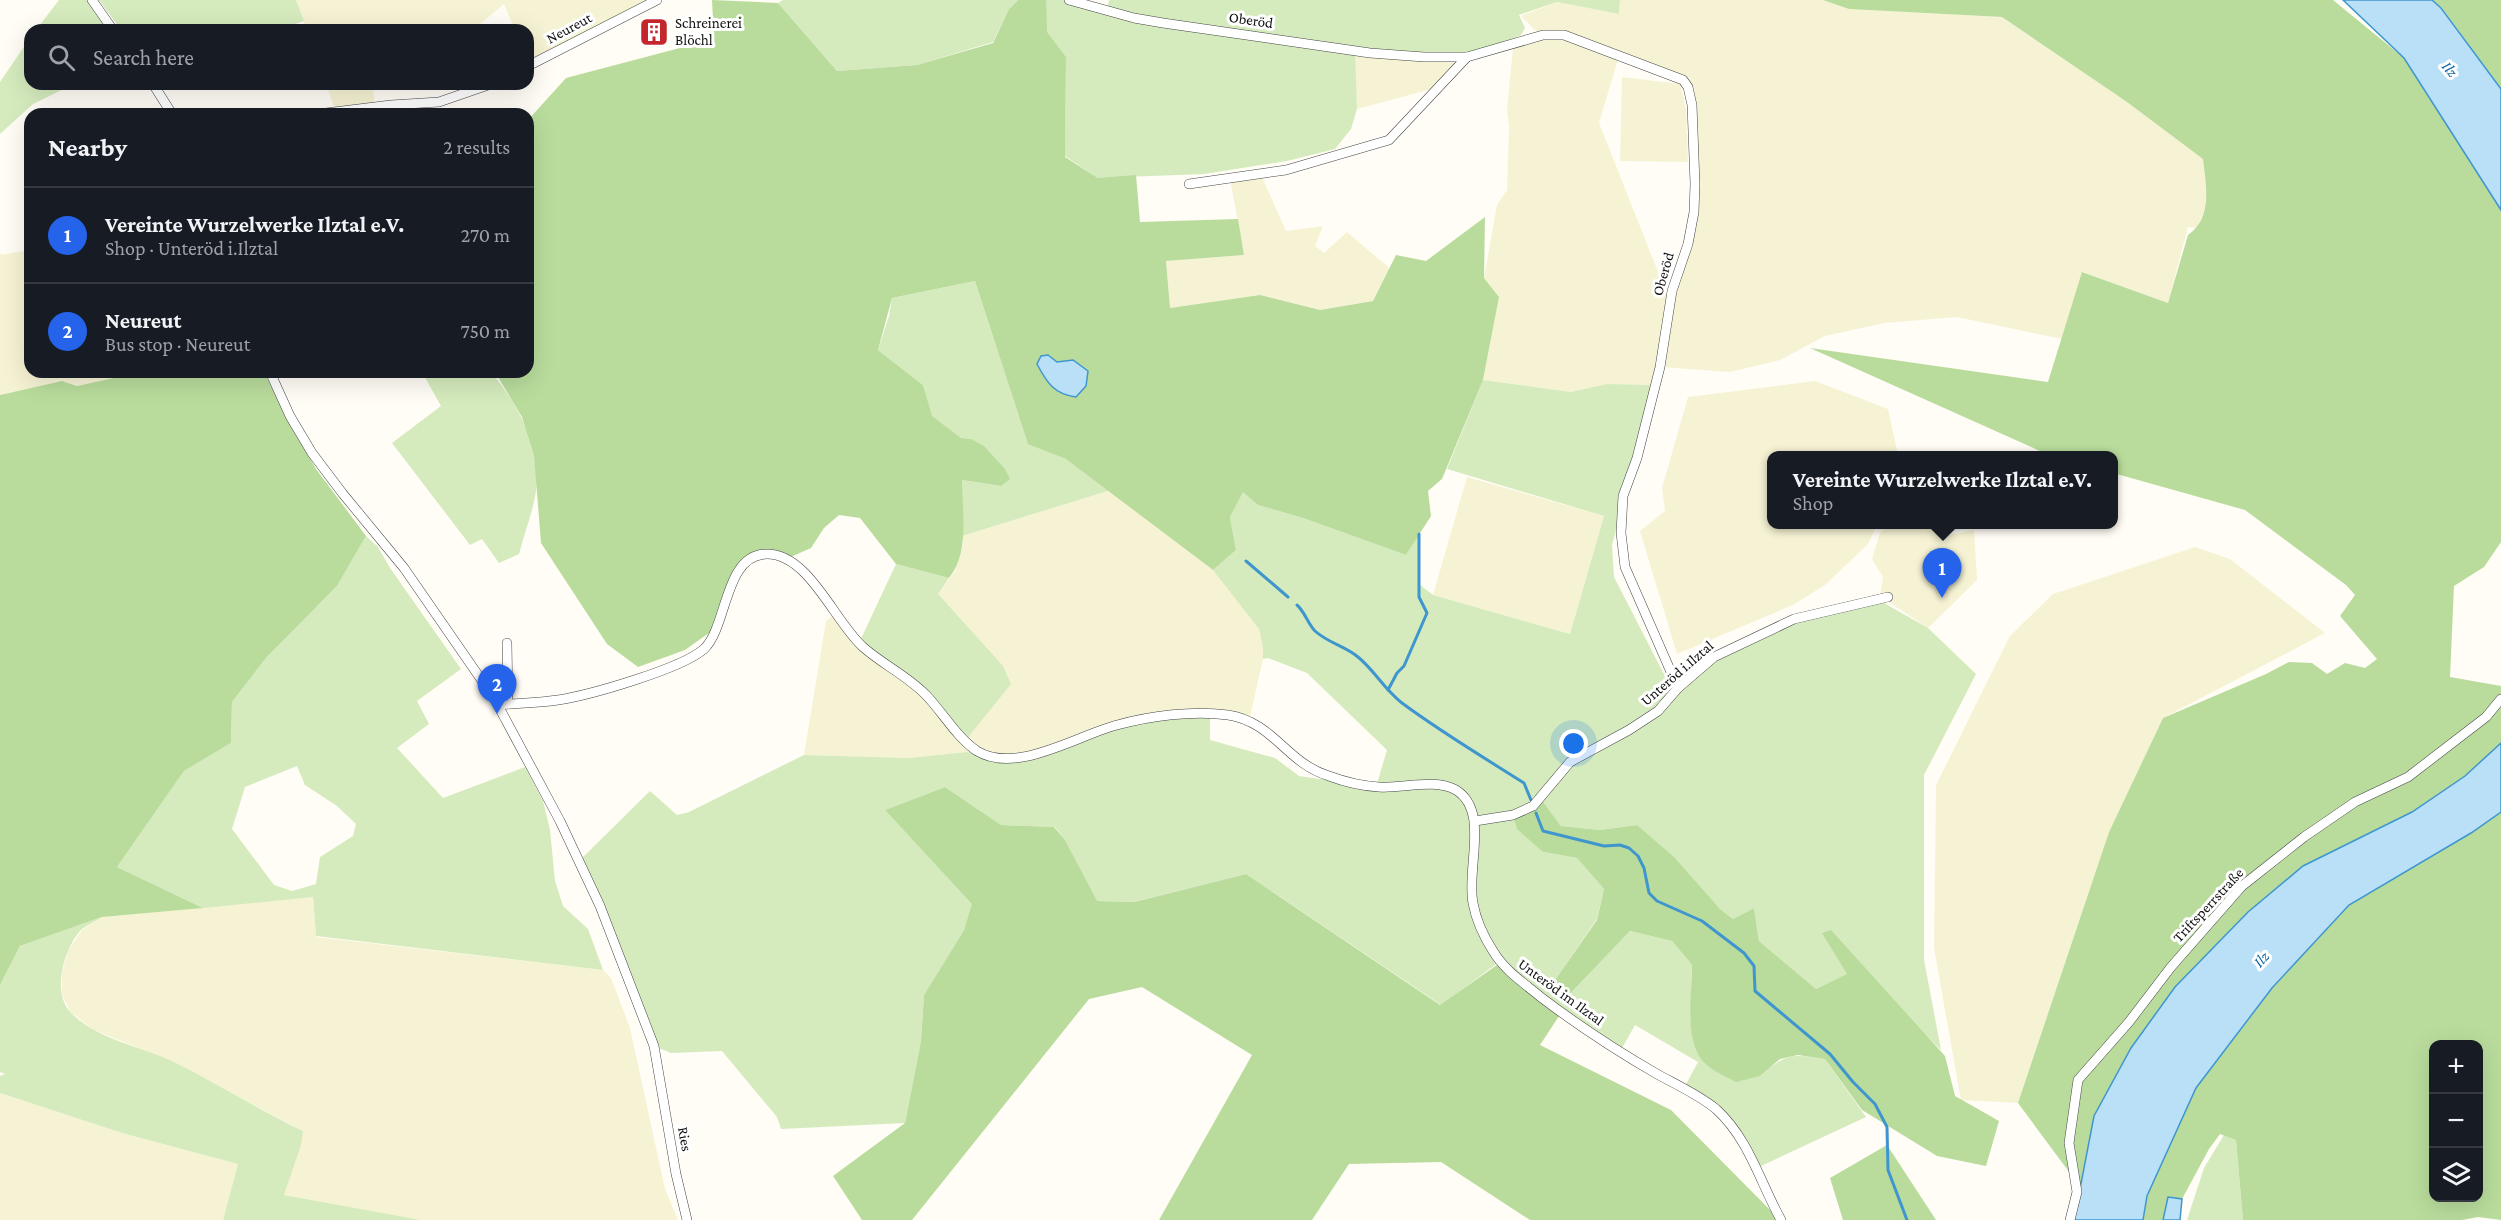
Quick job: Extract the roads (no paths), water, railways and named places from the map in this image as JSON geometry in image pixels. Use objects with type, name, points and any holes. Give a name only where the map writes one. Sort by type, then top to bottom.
[{"type":"street","points":[[92,0],[109,24]]},
{"type":"street","name":"Neureut","points":[[534,63],[657,0]]},
{"type":"street","name":"Oberöd","points":[[1069,0],[1134,18],[1164,23],[1370,53],[1424,57],[1467,57],[1543,35],[1564,35],[1683,80],[1688,87],[1692,105],[1694,212],[1688,244],[1672,291],[1660,367],[1637,458],[1623,496],[1621,532],[1625,567],[1678,688]]},
{"type":"street","points":[[1189,184],[1286,170],[1389,140],[1467,57]]},
{"type":"street","points":[[157,90],[168,108]]},
{"type":"street","points":[[367,108],[439,102],[474,90]]},
{"type":"street","points":[[273,378],[290,416],[312,453],[404,568],[503,705]]},
{"type":"street","points":[[503,705],[562,699],[585,694],[645,677],[702,650],[712,638],[729,589],[745,562],[760,554],[778,555],[793,563],[810,579],[864,648],[914,683],[965,741],[977,751],[988,755],[1023,757],[1119,724],[1189,715],[1227,715],[1242,718],[1269,732],[1293,757],[1318,773],[1376,787],[1435,785],[1455,790],[1470,804],[1475,821]]},
{"type":"street","name":"Unteröd i.Ilztal","points":[[1475,821],[1513,815],[1533,806],[1570,762],[1645,721],[1714,657],[1794,619],[1888,597]]},
{"type":"street","points":[[503,705],[507,643]]},
{"type":"street","name":"Triftsperrstraße","points":[[2070,1220],[2077,1192],[2068,1143],[2078,1080],[2129,1022],[2171,967],[2242,886],[2304,837],[2355,802],[2408,777],[2486,717],[2501,699]]},
{"type":"street","name":"Ries","points":[[503,705],[600,906],[654,1046],[676,1174],[687,1220]]},
{"type":"street","name":"Unteröd im Ilztal","points":[[1475,821],[1471,869],[1473,904],[1484,935],[1505,969],[1556,1008],[1616,1049],[1713,1106],[1743,1139],[1764,1190],[1780,1220]]},
{"type":"water","name":"Ilz","points":[[2343,0],[2432,0],[2441,8],[2501,89],[2501,210],[2404,58]]},
{"type":"water","points":[[1048,355],[1057,362],[1073,360],[1088,371],[1086,386],[1076,397],[1068,396],[1057,390],[1044,377],[1037,364],[1041,356]]},
{"type":"water","name":"Ilz","points":[[2501,743],[2501,812],[2471,833],[2349,905],[2272,988],[2196,1088],[2147,1196],[2143,1220],[2074,1220],[2094,1116],[2131,1048],[2175,987],[2248,912],[2303,866],[2412,812],[2465,776]]},
{"type":"water","points":[[2168,1197],[2182,1199],[2180,1220],[2163,1220]]},
{"type":"waterway","points":[[1388,690],[1397,673],[1404,666],[1427,613],[1419,597],[1419,534]]},
{"type":"waterway","points":[[1246,561],[1288,597]]},
{"type":"waterway","points":[[1297,605],[1315,631],[1358,657],[1402,703],[1524,783],[1531,800]]},
{"type":"waterway","points":[[1536,813],[1543,831],[1604,846],[1620,845],[1629,848],[1638,856],[1644,868],[1649,893],[1657,901],[1702,921],[1744,953],[1754,966],[1755,991],[1830,1054],[1875,1104],[1887,1127],[1888,1170],[1907,1220]]},
{"type":"place","name":"Schreinerei Blöchl","points":[[654,32]]},
{"type":"place","name":"Vereinte Wurzelwerke Ilztal e.V.","points":[[1942,598]]},
{"type":"place","name":"Neureut","points":[[497,714]]}]
